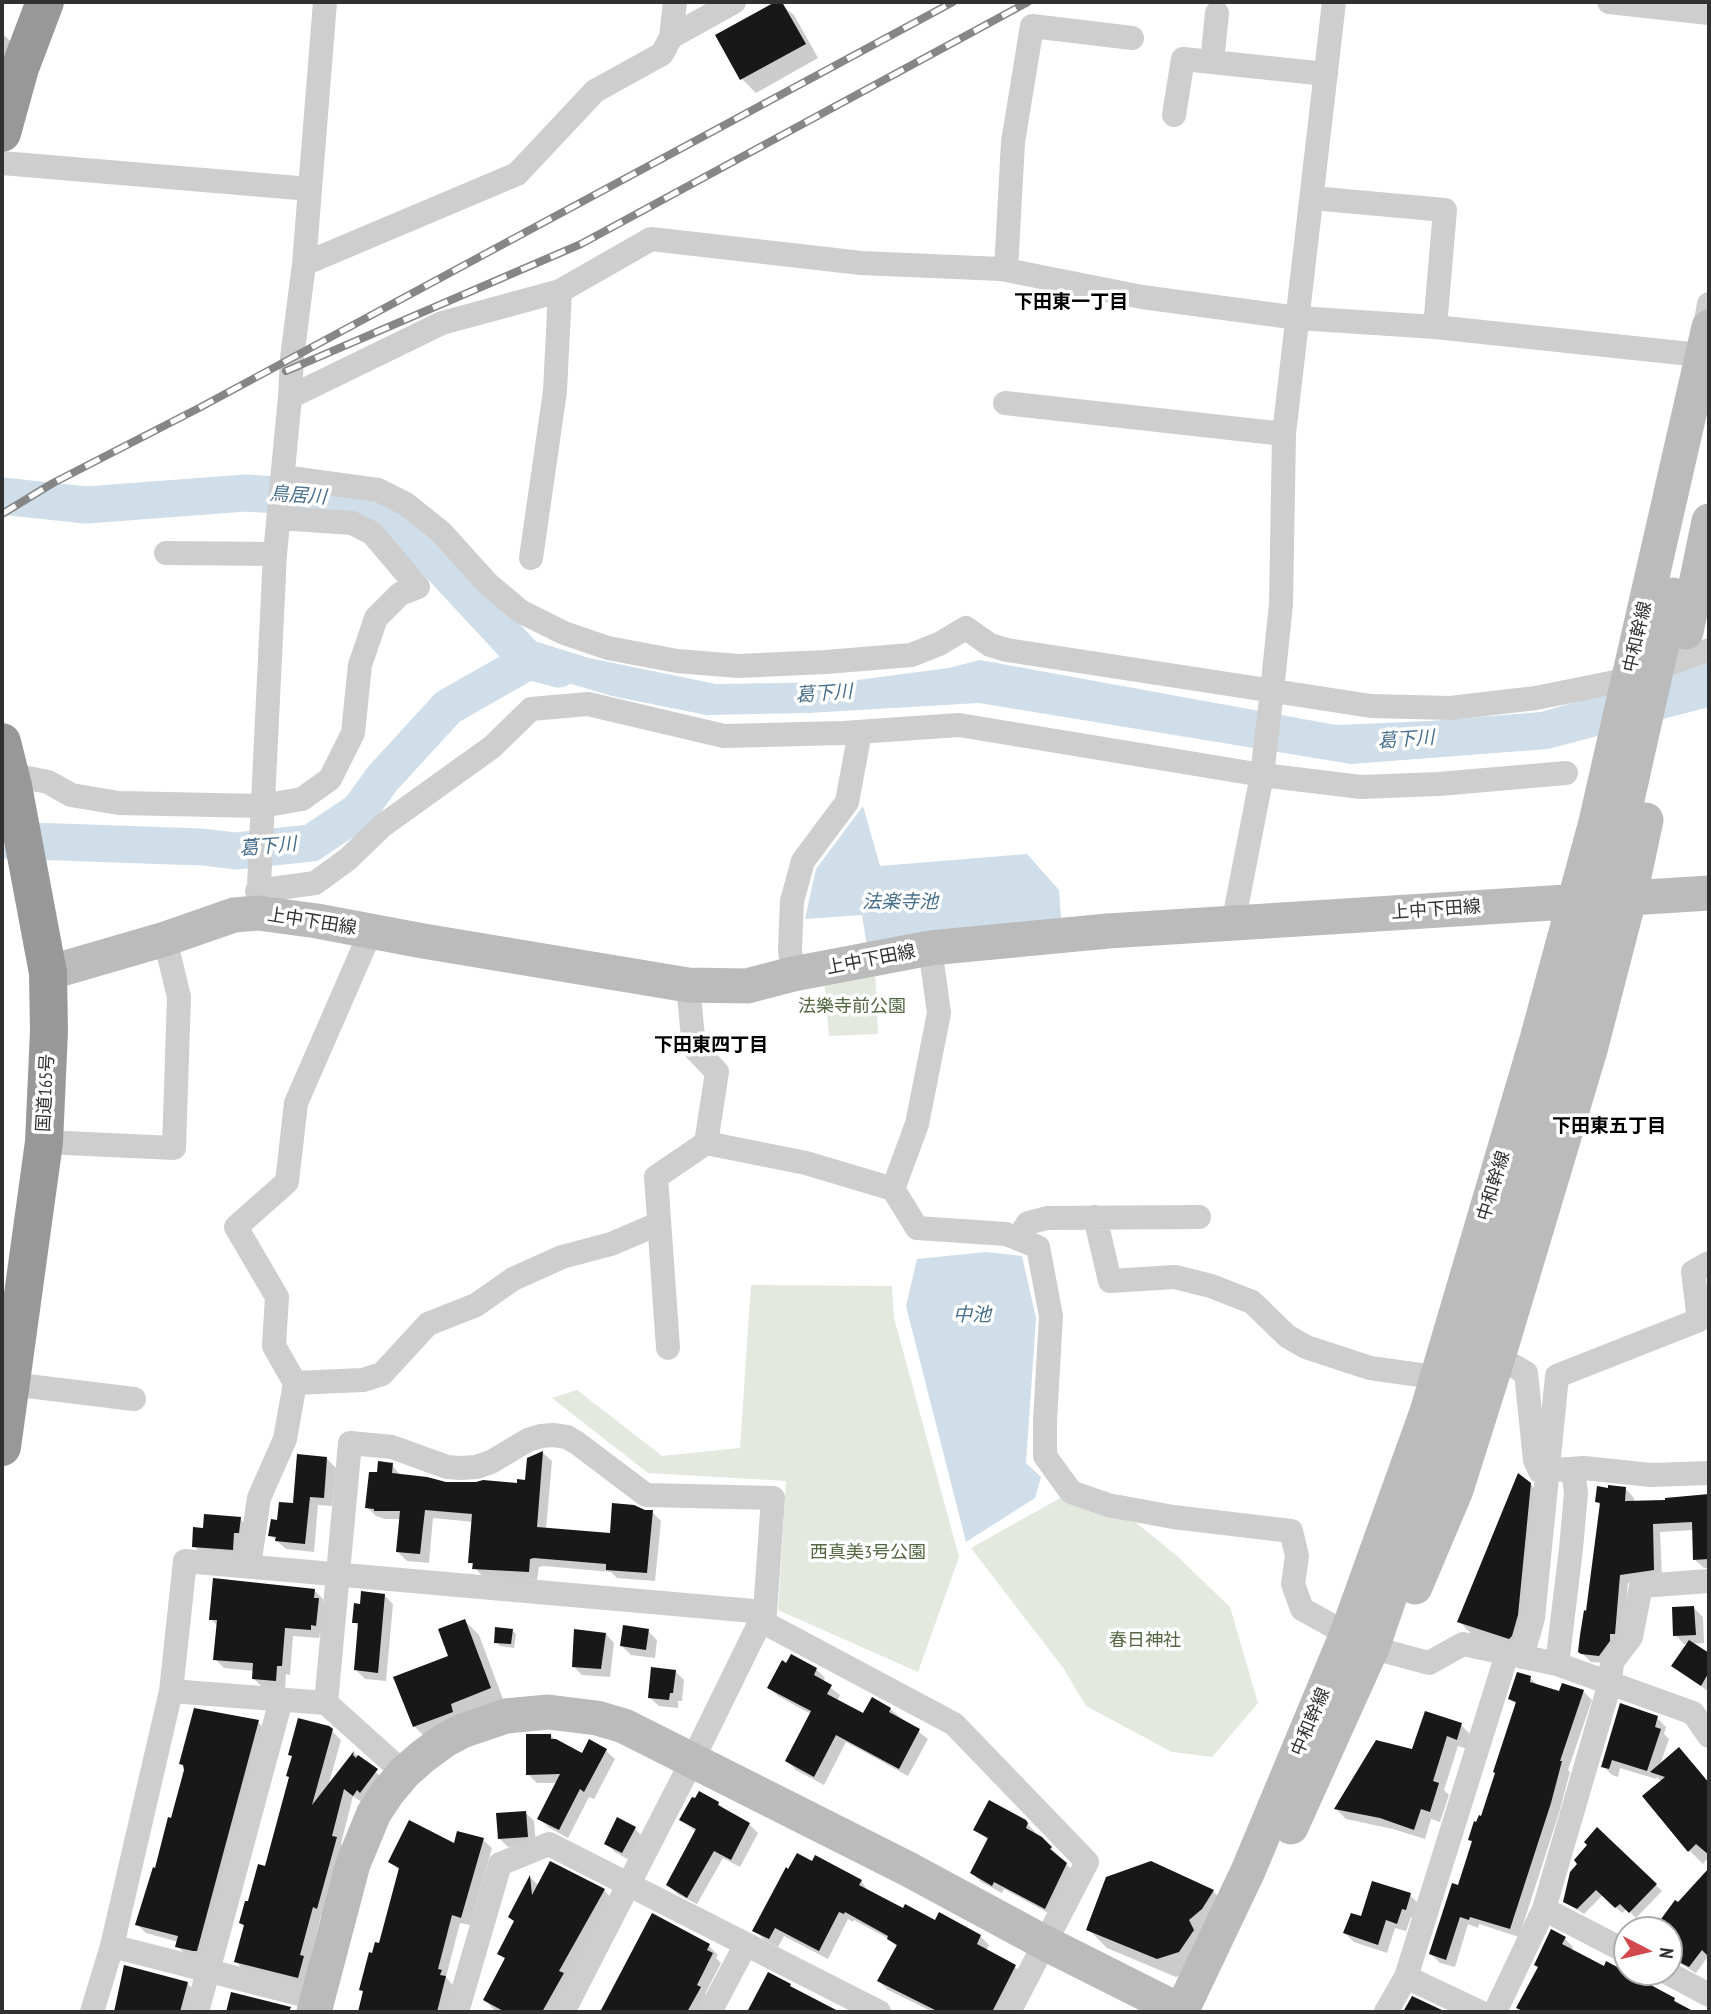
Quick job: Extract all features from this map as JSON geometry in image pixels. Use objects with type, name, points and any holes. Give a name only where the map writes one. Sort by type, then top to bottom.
[{"type":"highway","points":[[2,133],[20,68],[45,2]]},
{"type":"highway","name":"国道165号","points":[[2,1447],[44,1142],[49,1054],[48,972],[27,858],[6,769]]},
{"type":"main road","points":[[1359,1638],[1375,1507],[1420,1375],[1562,902],[1580,771],[1615,682],[1706,335]]},
{"type":"main road","name":"中和幹線","points":[[1439,1415],[1596,822],[1706,335]]},
{"type":"main road","name":"中和幹線","points":[[1203,2012],[1310,1785],[1345,1750],[1359,1638],[1439,1415],[1563,1052],[1620,831],[1709,431]]},
{"type":"main road","points":[[316,2006],[362,1837],[374,1813],[404,1773],[445,1740],[484,1722],[506,1716],[548,1712],[597,1717],[624,1726],[908,1869],[1045,1943],[1182,2012],[1248,1871],[1276,1803],[1289,1731],[1359,1638],[1456,1490],[1590,1050],[1629,899],[1656,774],[1694,656],[1709,521]]},
{"type":"main road","name":"上中下田線","points":[[48,972],[165,939],[234,915],[258,902],[372,931],[688,985],[747,986],[793,974],[930,948],[1108,931],[1709,893]]},
{"type":"street","points":[[325,2],[304,264],[292,358],[275,554],[258,902],[315,883],[348,859],[382,826],[492,747],[531,709],[588,704],[724,736],[860,732],[959,725],[1262,775],[1361,787],[1438,784],[1580,771]]},
{"type":"street","points":[[304,264],[517,174],[595,91],[662,54],[671,37],[675,2]]},
{"type":"street","points":[[671,37],[734,2]]},
{"type":"street","points":[[1233,923],[1262,775],[1272,691],[1281,604],[1284,434],[1334,2]]},
{"type":"street","points":[[1609,2],[1709,13]]},
{"type":"street","points":[[1212,62],[1217,13]]},
{"type":"street","points":[[1006,270],[1013,142],[1032,26],[1132,38]]},
{"type":"street","points":[[1174,115],[1183,59],[1326,74]]},
{"type":"street","points":[[2,163],[310,189]]},
{"type":"street","points":[[1311,198],[1445,210],[1435,327]]},
{"type":"street","points":[[290,397],[442,323],[560,291],[651,239],[860,262],[1006,270],[1142,296],[1298,318],[1435,327],[1706,335],[1709,304]]},
{"type":"street","points":[[531,558],[555,391],[560,291]]},
{"type":"street","points":[[1004,403],[1284,434]]},
{"type":"street","points":[[283,477],[378,490],[406,504],[441,532],[488,584],[520,611],[564,634],[608,648],[677,661],[738,666],[826,663],[911,655],[939,644],[966,628],[990,645],[1007,650],[1371,706],[1450,708],[1536,698],[1615,682],[1694,656]]},
{"type":"street","points":[[6,769],[48,782],[71,795],[119,803],[262,806],[302,799],[330,779],[353,733],[360,665],[376,618],[400,594],[418,587],[372,533],[352,523],[279,518]]},
{"type":"street","points":[[166,553],[275,554]]},
{"type":"street","points":[[793,974],[790,950],[792,901],[803,861],[847,802],[860,732]]},
{"type":"street","points":[[249,1566],[259,1498],[285,1439],[295,1383],[274,1346],[277,1297],[236,1227],[287,1182],[296,1103],[372,931]]},
{"type":"street","points":[[44,1142],[174,1148],[179,997],[165,939]]},
{"type":"street","points":[[894,1189],[917,1124],[939,1013],[930,948]]},
{"type":"street","points":[[688,985],[694,1048],[717,1072],[706,1143]]},
{"type":"street","points":[[668,1348],[656,1177],[706,1143],[806,1163],[894,1189],[917,1228],[1006,1234],[1038,1247],[1051,1316],[1045,1457],[1071,1492],[1108,1506],[1147,1513],[1291,1531],[1297,1556],[1293,1584],[1302,1609],[1359,1638],[1429,1663],[1463,1644],[1557,1664],[1693,1713],[1709,1736]]},
{"type":"street","points":[[1095,1217],[1110,1281],[1175,1277],[1210,1286],[1252,1302],[1287,1336],[1306,1347],[1370,1367],[1420,1375]]},
{"type":"street","points":[[1018,1238],[1028,1223],[1047,1218],[1199,1217]]},
{"type":"street","points":[[295,1383],[363,1380],[382,1374],[428,1324],[476,1305],[513,1279],[562,1257],[611,1244],[658,1224]]},
{"type":"street","points":[[1386,2012],[1406,1977],[1515,1656],[1533,1618],[1561,1471],[1557,1376],[1699,1320],[1693,1272],[1709,1264]]},
{"type":"street","points":[[1498,1357],[1526,1373],[1535,1460],[1540,1471],[1584,1468],[1651,1475],[1709,1473]]},
{"type":"street","points":[[11,1384],[134,1399]]},
{"type":"street","points":[[326,1703],[350,1443],[392,1447],[447,1467],[460,1468],[491,1462],[528,1440],[553,1435],[567,1437],[577,1443],[646,1495],[773,1499],[763,1616],[693,1759],[562,2012]]},
{"type":"street","points":[[1557,1664],[1576,1493],[1561,1471]]},
{"type":"street","points":[[92,2012],[112,1946],[171,1691],[185,1560],[763,1616],[954,1724],[1087,1862],[1010,2012]]},
{"type":"street","points":[[1495,2012],[1545,1909],[1610,1683],[1612,1662],[1631,1637],[1641,1586],[1709,1581]]},
{"type":"street","points":[[171,1691],[326,1703],[404,1773]]},
{"type":"street","points":[[197,2012],[281,1700]]},
{"type":"street","points":[[457,2012],[500,1864],[549,1844],[629,1883],[867,2009]]},
{"type":"street","points":[[1545,1909],[1613,1945]]},
{"type":"street","points":[[710,2012],[746,1944]]},
{"type":"street","points":[[112,1946],[208,1971],[316,2006]]},
{"type":"street","points":[[1406,1977],[1480,2012]]},
{"type":"street","points":[[1683,1981],[1709,1995]]},
{"type":"green space","name":"法樂寺前公園","points":[[875,969],[878,1034],[829,1036],[824,979]]},
{"type":"green space","name":"西真美3号公園","points":[[751,1285],[892,1286],[894,1318],[959,1557],[918,1672],[778,1610],[786,1481],[648,1473],[552,1398],[577,1390],[662,1456],[740,1448]]},
{"type":"green space","name":"春日神社","points":[[1071,1492],[1135,1522],[1177,1556],[1230,1607],[1258,1703],[1212,1757],[1172,1752],[1086,1706],[1064,1669],[971,1548]]},
{"type":"water","points":[[528,639],[589,658],[716,684],[842,682],[949,668],[980,660],[1336,725],[1541,712],[1709,663],[1709,707],[1548,749],[1351,764],[979,703],[808,713],[706,715],[612,696],[541,675],[517,678],[506,652]]},
{"type":"water","name":"法楽寺池","points":[[863,806],[880,866],[1027,854],[1059,890],[1061,918],[867,946],[862,915],[805,919],[816,869]]},
{"type":"water","name":"中池","points":[[986,1252],[1022,1256],[1036,1318],[1026,1463],[1041,1477],[1035,1498],[966,1542],[906,1306],[917,1259]]},
{"type":"building","points":[[775,2],[782,2],[806,44],[740,80],[715,35]]},
{"type":"building","points":[[543,1451],[537,1527],[610,1533],[612,1503],[653,1510],[647,1573],[606,1570],[606,1564],[534,1558],[530,1559],[529,1572],[472,1569],[473,1563],[468,1563],[472,1514],[425,1510],[420,1554],[396,1552],[400,1511],[374,1511],[365,1508],[369,1472],[377,1472],[378,1461],[393,1463],[392,1473],[446,1482],[483,1480],[517,1483],[517,1479],[525,1480],[527,1458]]},
{"type":"building","points":[[297,1454],[327,1457],[324,1498],[310,1497],[305,1544],[275,1541],[276,1537],[268,1536],[271,1519],[277,1520],[279,1502],[293,1503]]},
{"type":"building","points":[[1518,1473],[1531,1483],[1518,1615],[1509,1639],[1457,1622]]},
{"type":"building","points":[[1608,1485],[1626,1487],[1625,1501],[1665,1500],[1709,1494],[1709,1559],[1693,1560],[1692,1522],[1653,1524],[1654,1570],[1620,1575],[1615,1634],[1610,1634],[1610,1641],[1599,1656],[1578,1652],[1600,1503],[1595,1502],[1597,1486],[1608,1488]]},
{"type":"building","points":[[204,1514],[241,1517],[239,1533],[234,1533],[233,1550],[192,1547],[193,1527],[203,1528]]},
{"type":"building","points":[[213,1578],[315,1589],[314,1598],[319,1598],[316,1626],[311,1625],[311,1630],[285,1628],[282,1666],[277,1666],[276,1681],[252,1679],[253,1663],[213,1660],[217,1620],[209,1620]]},
{"type":"building","points":[[361,1591],[385,1594],[378,1673],[354,1670],[358,1623],[352,1623],[354,1603],[360,1604]]},
{"type":"building","points":[[1694,1606],[1696,1635],[1673,1636],[1672,1607]]},
{"type":"building","points":[[465,1619],[491,1688],[451,1704],[453,1712],[413,1727],[393,1677],[448,1656],[438,1629]]},
{"type":"building","points":[[623,1625],[649,1629],[646,1650],[620,1646]]},
{"type":"building","points":[[495,1627],[513,1629],[511,1644],[494,1643]]},
{"type":"building","points":[[574,1629],[606,1633],[601,1669],[572,1667]]},
{"type":"building","points":[[1689,1640],[1709,1653],[1709,1672],[1701,1686],[1671,1666]]},
{"type":"building","points":[[791,1654],[817,1668],[814,1675],[832,1685],[827,1694],[863,1713],[872,1697],[891,1708],[889,1712],[920,1729],[899,1769],[836,1735],[814,1777],[785,1761],[811,1711],[767,1688],[782,1660],[786,1663]]},
{"type":"building","points":[[651,1667],[676,1670],[673,1693],[670,1693],[669,1700],[648,1698]]},
{"type":"building","points":[[1517,1672],[1531,1676],[1530,1682],[1559,1691],[1562,1683],[1584,1690],[1510,1929],[1470,1917],[1469,1920],[1460,1917],[1446,1960],[1429,1954],[1452,1883],[1458,1885],[1472,1841],[1468,1840],[1474,1821],[1481,1816],[1495,1773],[1493,1772],[1516,1702],[1508,1699]]},
{"type":"building","points":[[1620,1703],[1658,1716],[1655,1727],[1661,1729],[1647,1771],[1612,1760],[1609,1769],[1601,1767]]},
{"type":"building","points":[[194,1708],[259,1720],[197,1951],[175,1947],[178,1936],[135,1925],[153,1867],[155,1868],[168,1817],[171,1818],[184,1770],[183,1765],[179,1764]]},
{"type":"building","points":[[1425,1711],[1462,1723],[1457,1740],[1447,1736],[1433,1781],[1439,1783],[1430,1812],[1421,1809],[1414,1830],[1380,1818],[1334,1809],[1376,1740],[1412,1749]]},
{"type":"building","points":[[298,1718],[333,1729],[312,1805],[354,1751],[356,1758],[358,1755],[378,1769],[360,1793],[357,1790],[353,1796],[344,1789],[332,1836],[337,1837],[317,1909],[313,1907],[300,1955],[304,1956],[298,1978],[234,1962],[244,1925],[239,1923],[245,1901],[248,1901],[258,1864],[265,1866],[289,1777],[286,1776],[292,1756],[288,1755]]},
{"type":"building","points":[[526,1734],[551,1734],[551,1739],[582,1753],[589,1739],[607,1749],[584,1792],[580,1789],[559,1830],[537,1819],[560,1774],[526,1775]]},
{"type":"building","points":[[1679,1747],[1709,1783],[1709,1855],[1696,1844],[1688,1852],[1642,1796],[1665,1777],[1650,1772]]},
{"type":"building","points":[[699,1791],[750,1823],[731,1860],[714,1851],[687,1898],[666,1885],[696,1829],[679,1820],[692,1797],[695,1798]]},
{"type":"building","points":[[989,1800],[1026,1820],[1026,1828],[1042,1837],[1052,1847],[1050,1849],[1067,1863],[1045,1909],[994,1882],[992,1886],[970,1873],[988,1838],[973,1830]]},
{"type":"building","points":[[526,1811],[528,1837],[498,1839],[496,1813]]},
{"type":"building","points":[[617,1817],[636,1827],[622,1853],[604,1844]]},
{"type":"building","points":[[409,1820],[454,1843],[457,1831],[484,1838],[461,1918],[452,1915],[438,1969],[442,1970],[440,1975],[446,1976],[437,2012],[358,2012],[363,1991],[359,1990],[369,1952],[372,1953],[375,1942],[379,1943],[399,1868],[388,1862]]},
{"type":"building","points":[[1597,1827],[1657,1884],[1629,1913],[1620,1904],[1615,1908],[1596,1890],[1577,1909],[1563,1902],[1570,1872],[1577,1864],[1574,1860]]},
{"type":"building","points":[[797,1853],[812,1861],[815,1855],[862,1880],[859,1885],[903,1908],[905,1904],[935,1920],[939,1912],[981,1935],[977,1944],[1016,1965],[992,2012],[939,2012],[877,1981],[897,1945],[887,1939],[888,1936],[845,1912],[839,1912],[819,1951],[775,1928],[769,1939],[752,1931],[786,1867],[788,1869]]},
{"type":"building","points":[[550,1861],[605,1889],[559,1971],[564,1973],[542,2012],[505,2012],[483,2000],[505,1958],[497,1954],[514,1921],[508,1917],[530,1875],[532,1895]]},
{"type":"building","points":[[1151,1861],[1214,1890],[1202,1909],[1189,1920],[1194,1930],[1179,1952],[1157,1959],[1086,1930],[1106,1877]]},
{"type":"building","points":[[1709,1868],[1709,1957],[1702,1950],[1689,1967],[1683,1964],[1683,1916],[1663,1916],[1675,1900],[1678,1902]]},
{"type":"building","points":[[1372,1881],[1411,1893],[1406,1910],[1402,1909],[1397,1924],[1386,1920],[1378,1945],[1343,1933],[1351,1913],[1361,1916]]},
{"type":"building","points":[[652,1913],[710,1944],[707,1950],[713,1953],[697,1985],[701,1987],[687,2012],[600,2012]]},
{"type":"building","points":[[1551,1929],[1566,1937],[1562,1944],[1604,1966],[1606,1961],[1613,1965],[1613,1986],[1653,1986],[1695,2012],[1525,2012],[1516,2008],[1538,1967],[1534,1965]]},
{"type":"building","points":[[124,1965],[188,1982],[180,2012],[114,2012]]},
{"type":"building","points":[[768,1972],[791,1984],[790,1986],[840,2012],[747,2012]]},
{"type":"building","points":[[231,1992],[291,2007],[289,2012],[226,2012]]},
{"type":"building","points":[[1412,1996],[1446,2012],[1403,2012]]},
{"type":"waterway","name":"鳥居川","points":[[2,496],[86,505],[246,493],[336,499],[381,508],[408,531],[529,661]]},
{"type":"waterway","name":"葛下川","points":[[2,840],[202,847],[236,851],[311,843],[359,811],[382,779],[448,707],[529,661],[559,669]]},
{"type":"railway","points":[[2,514],[53,483],[199,408],[953,2]]},
{"type":"railway","points":[[286,371],[581,244],[1028,2]]},
{"type":"district","name":"下田東一丁目","points":[[1071,303]]},
{"type":"district","name":"下田東四丁目","points":[[711,1046]]},
{"type":"district","name":"下田東五丁目","points":[[1609,1127]]}]
